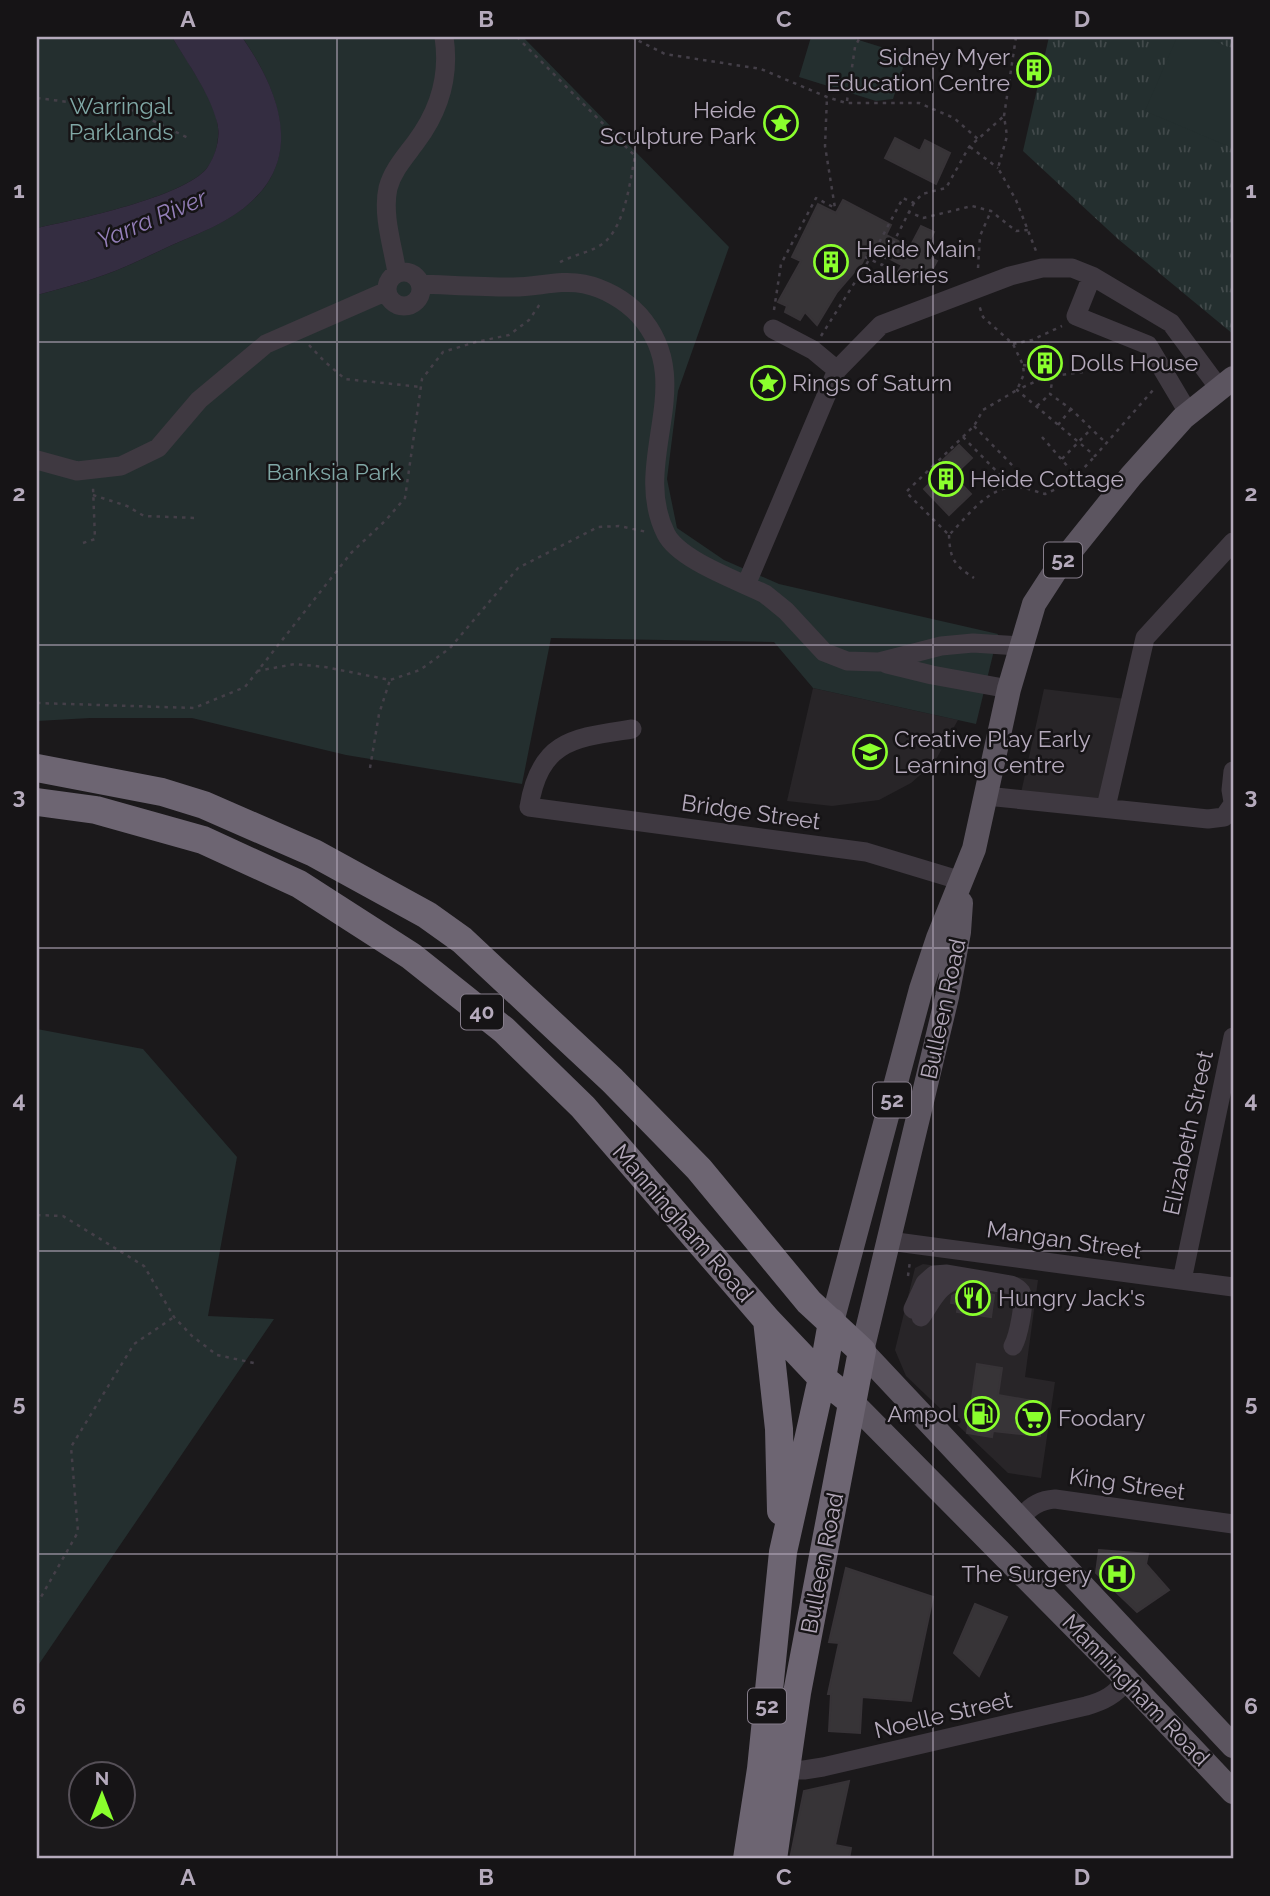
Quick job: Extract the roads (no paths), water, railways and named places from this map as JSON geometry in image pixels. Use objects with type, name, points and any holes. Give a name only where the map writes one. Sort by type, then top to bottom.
[{"type":"highway","name":"Manningham Road","points":[[37,768],[162,792],[204,805],[314,853],[427,915],[462,940],[612,1080],[699,1169],[809,1301],[862,1351]]},
{"type":"highway","name":"Manningham Road","points":[[37,802],[96,810],[203,840],[299,884],[411,956],[504,1030],[583,1107],[767,1320],[822,1378],[851,1401]]},
{"type":"highway","points":[[369,929],[391,894]]},
{"type":"highway","name":"Bulleen Road","points":[[767,1320],[779,1429],[783,1552],[773,1859]]},
{"type":"highway","name":"Bulleen Road","points":[[783,1552],[832,1322]]},
{"type":"highway","name":"Bulleen Road","points":[[747,1859],[797,1693],[862,1351]]},
{"type":"main road","name":"52","points":[[962,881],[974,849],[1009,689],[1034,604],[1058,567],[1131,476],[1189,414],[1226,383]]},
{"type":"main road","name":"Bulleen Road","points":[[862,1351],[947,997],[959,932],[962,881]]},
{"type":"main road","name":"Bulleen Road","points":[[832,1322],[921,989],[962,881]]},
{"type":"main road","name":"Manningham Road","points":[[862,1351],[1233,1746]]},
{"type":"main road","name":"Manningham Road","points":[[851,1401],[1233,1792]]},
{"type":"street","points":[[397,273],[388,220],[388,190],[397,167],[435,114],[445,82],[447,56],[444,37]]},
{"type":"street","points":[[746,585],[836,370],[881,326],[1010,276],[1042,268],[1072,268],[1092,276],[1171,323],[1226,383]]},
{"type":"street","points":[[397,273],[413,275],[420,284],[420,295],[413,304],[396,305],[388,297],[389,280],[397,273]]},
{"type":"street","points":[[1092,276],[1076,316],[1148,345],[1189,414]]},
{"type":"street","points":[[420,284],[512,288],[571,282],[606,291],[632,308],[650,328],[665,363],[655,496],[667,535],[683,552],[765,594],[786,611],[824,652],[847,661],[879,662],[1009,689]]},
{"type":"street","points":[[37,460],[77,471],[121,466],[158,448],[199,400],[266,344],[387,291]]},
{"type":"street","points":[[1148,345],[1171,323]]},
{"type":"street","points":[[773,329],[813,350],[836,370]]},
{"type":"street","points":[[1107,807],[1145,638],[1233,542]]},
{"type":"street","points":[[879,662],[952,645],[973,643],[1020,646]]},
{"type":"street","name":"Bridge Street","points":[[632,729],[575,738],[558,748],[537,776],[529,807],[866,852],[962,881]]},
{"type":"street","points":[[986,796],[1208,819],[1224,817],[1233,803],[1233,771]]},
{"type":"street","name":"Elizabeth Street","points":[[1182,1280],[1233,1037]]},
{"type":"street","name":"Mangan Street","points":[[889,1241],[1233,1287]]},
{"type":"street","points":[[916,1313],[925,1283],[933,1275],[947,1274],[1011,1285],[1019,1290],[1022,1299],[1018,1338],[1013,1346]]},
{"type":"street","name":"King Street","points":[[1021,1519],[1027,1510],[1038,1503],[1055,1499],[1233,1524]]},
{"type":"street","name":"Noelle Street","points":[[774,1770],[804,1770],[863,1759],[1086,1706],[1107,1699],[1118,1692],[1127,1681]]},
{"type":"water","name":"Yarra River","points":[[172,37],[242,37],[265,76],[280,119],[278,162],[268,182],[252,201],[214,226],[113,272],[37,295],[37,228],[153,198],[195,179],[210,163],[218,140],[217,122],[203,89]]},
{"type":"place","name":"Sidney Myer Education Centre","points":[[1034,70]]},
{"type":"place","name":"Heide Sculpture Park","points":[[781,123]]},
{"type":"place","name":"Heide Main Galleries","points":[[831,262]]},
{"type":"place","name":"Dolls House","points":[[1045,363]]},
{"type":"place","name":"Rings of Saturn","points":[[768,383]]},
{"type":"place","name":"Heide Cottage","points":[[946,479]]},
{"type":"place","name":"Creative Play Early Learning Centre","points":[[870,752]]},
{"type":"place","name":"Hungry Jack's","points":[[973,1298]]},
{"type":"place","name":"Ampol","points":[[982,1414]]},
{"type":"place","name":"Foodary","points":[[1033,1418]]},
{"type":"place","name":"The Surgery","points":[[1117,1574]]},
{"type":"park label","name":"Warringal Parklands","points":[[121,119]]},
{"type":"park label","name":"Banksia Park","points":[[334,472]]}]
